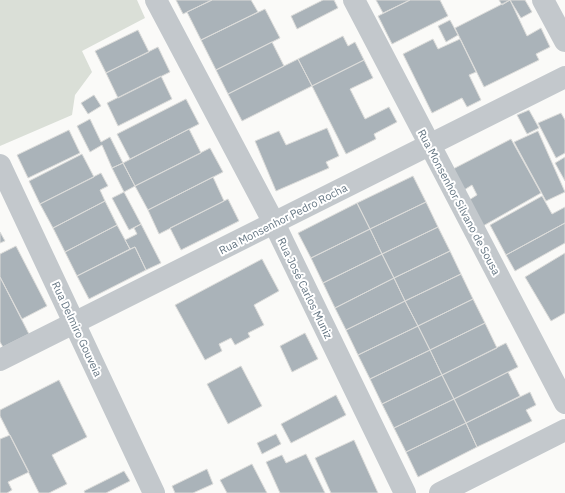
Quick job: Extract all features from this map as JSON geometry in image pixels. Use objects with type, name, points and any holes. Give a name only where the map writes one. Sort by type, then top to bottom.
[{"type":"street","name":"Rua José Carlos Muniz","points":[[156,0],[274,223],[404,493]]},
{"type":"street","name":"Rua Monsenhor Silvano de Sousa","points":[[354,0],[565,403]]},
{"type":"street","points":[[543,0],[565,41]]},
{"type":"street","name":"Rua Monsenhor Pedro Rocha","points":[[0,360],[565,77]]},
{"type":"street","name":"Rua Delmiro Gouveia","points":[[0,165],[154,493]]},
{"type":"street","points":[[440,493],[565,430]]},
{"type":"shaded area","points":[[0,0],[137,0],[145,18],[82,51],[92,72],[75,95],[72,115],[0,146]]},
{"type":"building","points":[[176,0],[212,0],[183,14]]},
{"type":"building","points":[[212,0],[251,0],[258,12],[201,40],[187,12]]},
{"type":"building","points":[[323,0],[334,0],[338,8],[297,29],[291,16]]},
{"type":"building","points":[[376,0],[410,0],[383,13]]},
{"type":"building","points":[[410,0],[440,0],[448,16],[392,44],[378,16]]},
{"type":"building","points":[[499,0],[510,0],[502,5]]},
{"type":"building","points":[[510,0],[525,0],[532,12],[521,18]]},
{"type":"building","points":[[510,0],[527,36],[541,28],[550,47],[536,54],[539,60],[484,87],[455,28]]},
{"type":"building","points":[[265,9],[280,38],[216,70],[201,40]]},
{"type":"building","points":[[450,20],[458,35],[446,42],[438,26]]},
{"type":"building","points":[[138,30],[149,52],[106,73],[95,51]]},
{"type":"building","points":[[343,36],[348,46],[355,42],[364,60],[312,86],[298,59]]},
{"type":"building","points":[[433,39],[438,49],[460,39],[476,72],[469,75],[481,100],[467,107],[462,98],[432,113],[403,54]]},
{"type":"building","points":[[272,42],[284,66],[228,94],[216,70]]},
{"type":"building","points":[[158,47],[170,72],[118,98],[106,73]]},
{"type":"building","points":[[298,59],[312,86],[242,121],[228,94]]},
{"type":"building","points":[[364,60],[373,78],[350,89],[365,119],[389,107],[397,122],[374,134],[376,139],[346,154],[312,86]]},
{"type":"building","points":[[161,76],[172,99],[118,126],[107,103]]},
{"type":"building","points":[[94,95],[101,106],[88,114],[81,103]]},
{"type":"building","points":[[186,99],[199,124],[130,159],[117,134]]},
{"type":"building","points":[[529,110],[539,128],[527,134],[517,115]]},
{"type":"building","points":[[561,113],[565,120],[565,153],[556,158],[538,123]]},
{"type":"building","points":[[90,119],[101,142],[110,137],[123,163],[112,168],[102,145],[90,152],[77,126]]},
{"type":"building","points":[[327,128],[339,156],[326,162],[329,168],[276,191],[255,141],[279,131],[286,145]]},
{"type":"building","points":[[189,129],[201,153],[135,186],[123,163]]},
{"type":"building","points":[[69,130],[80,153],[28,178],[17,155]]},
{"type":"building","points":[[538,131],[565,192],[546,201],[514,142]]},
{"type":"building","points":[[511,139],[541,193],[483,226],[469,200],[477,195],[472,185],[464,190],[453,169]]},
{"type":"building","points":[[210,148],[223,172],[148,210],[135,186]]},
{"type":"building","points":[[82,154],[94,177],[40,204],[29,181]]},
{"type":"building","points":[[565,157],[565,181],[555,163]]},
{"type":"building","points":[[123,163],[135,186],[124,192],[112,168]]},
{"type":"building","points":[[101,173],[108,186],[100,190],[105,201],[53,228],[40,204]]},
{"type":"building","points":[[413,176],[426,202],[370,229],[357,203]]},
{"type":"building","points":[[213,177],[224,201],[159,234],[148,210]]},
{"type":"building","points":[[124,192],[141,224],[129,230],[112,198]]},
{"type":"building","points":[[542,196],[552,214],[565,207],[565,223],[506,255],[490,225]]},
{"type":"building","points":[[228,199],[239,221],[181,250],[170,228]]},
{"type":"building","points":[[105,201],[117,225],[65,252],[53,228]]},
{"type":"building","points":[[426,202],[438,227],[382,254],[370,229]]},
{"type":"building","points":[[357,203],[370,229],[311,258],[298,233]]},
{"type":"building","points":[[565,223],[565,243],[515,271],[506,255]]},
{"type":"building","points":[[141,224],[161,263],[146,270],[135,247],[130,249],[125,240],[137,234],[134,228]]},
{"type":"building","points":[[117,225],[130,249],[77,276],[65,252]]},
{"type":"building","points":[[438,227],[450,251],[394,278],[382,254]]},
{"type":"building","points":[[370,229],[382,254],[323,283],[311,258]]},
{"type":"building","points":[[0,232],[5,241],[0,243]]},
{"type":"building","points":[[16,246],[47,306],[22,319],[0,277],[0,254]]},
{"type":"building","points":[[135,247],[146,270],[89,299],[77,276]]},
{"type":"building","points":[[450,251],[461,274],[405,301],[394,278]]},
{"type":"building","points":[[565,253],[565,313],[551,321],[525,277]]},
{"type":"building","points":[[382,254],[394,278],[335,308],[323,283]]},
{"type":"building","points":[[262,259],[279,291],[254,305],[264,325],[248,333],[250,337],[235,345],[231,338],[219,344],[222,351],[205,360],[175,305]]},
{"type":"building","points":[[461,274],[473,299],[418,326],[405,301]]},
{"type":"building","points":[[0,277],[29,334],[3,347],[0,342]]},
{"type":"building","points":[[394,278],[405,301],[346,330],[335,308]]},
{"type":"building","points":[[473,299],[485,323],[430,350],[418,326]]},
{"type":"building","points":[[405,301],[418,326],[358,355],[346,330]]},
{"type":"building","points":[[485,323],[497,348],[442,375],[430,350]]},
{"type":"building","points":[[418,326],[430,350],[370,379],[358,355]]},
{"type":"building","points":[[305,333],[318,359],[292,372],[280,346]]},
{"type":"building","points":[[506,343],[518,367],[454,399],[442,375]]},
{"type":"building","points":[[430,350],[442,375],[382,404],[370,379]]},
{"type":"building","points":[[241,366],[262,406],[228,424],[207,384]]},
{"type":"building","points":[[508,372],[520,396],[466,423],[454,399]]},
{"type":"building","points":[[442,375],[454,399],[394,428],[382,404]]},
{"type":"building","points":[[59,380],[87,437],[52,455],[67,484],[49,493],[39,493],[0,416],[0,410]]},
{"type":"building","points":[[530,392],[536,405],[526,410],[532,421],[477,447],[466,423]]},
{"type":"building","points":[[336,395],[346,415],[291,443],[281,424]]},
{"type":"building","points":[[454,399],[466,423],[406,452],[394,428]]},
{"type":"building","points":[[466,423],[477,447],[418,477],[406,452]]},
{"type":"building","points":[[276,434],[281,444],[262,454],[257,443]]},
{"type":"building","points":[[10,435],[29,472],[8,482],[12,490],[7,493],[0,493],[0,439]]},
{"type":"building","points":[[354,440],[378,493],[331,493],[315,458]]},
{"type":"building","points":[[306,454],[325,493],[280,493],[266,462],[282,455],[286,463]]},
{"type":"building","points":[[252,464],[267,493],[227,493],[220,480]]},
{"type":"building","points":[[207,469],[213,484],[193,493],[175,493],[172,486]]},
{"type":"building","points":[[124,471],[130,481],[106,493],[85,493],[84,491]]}]
